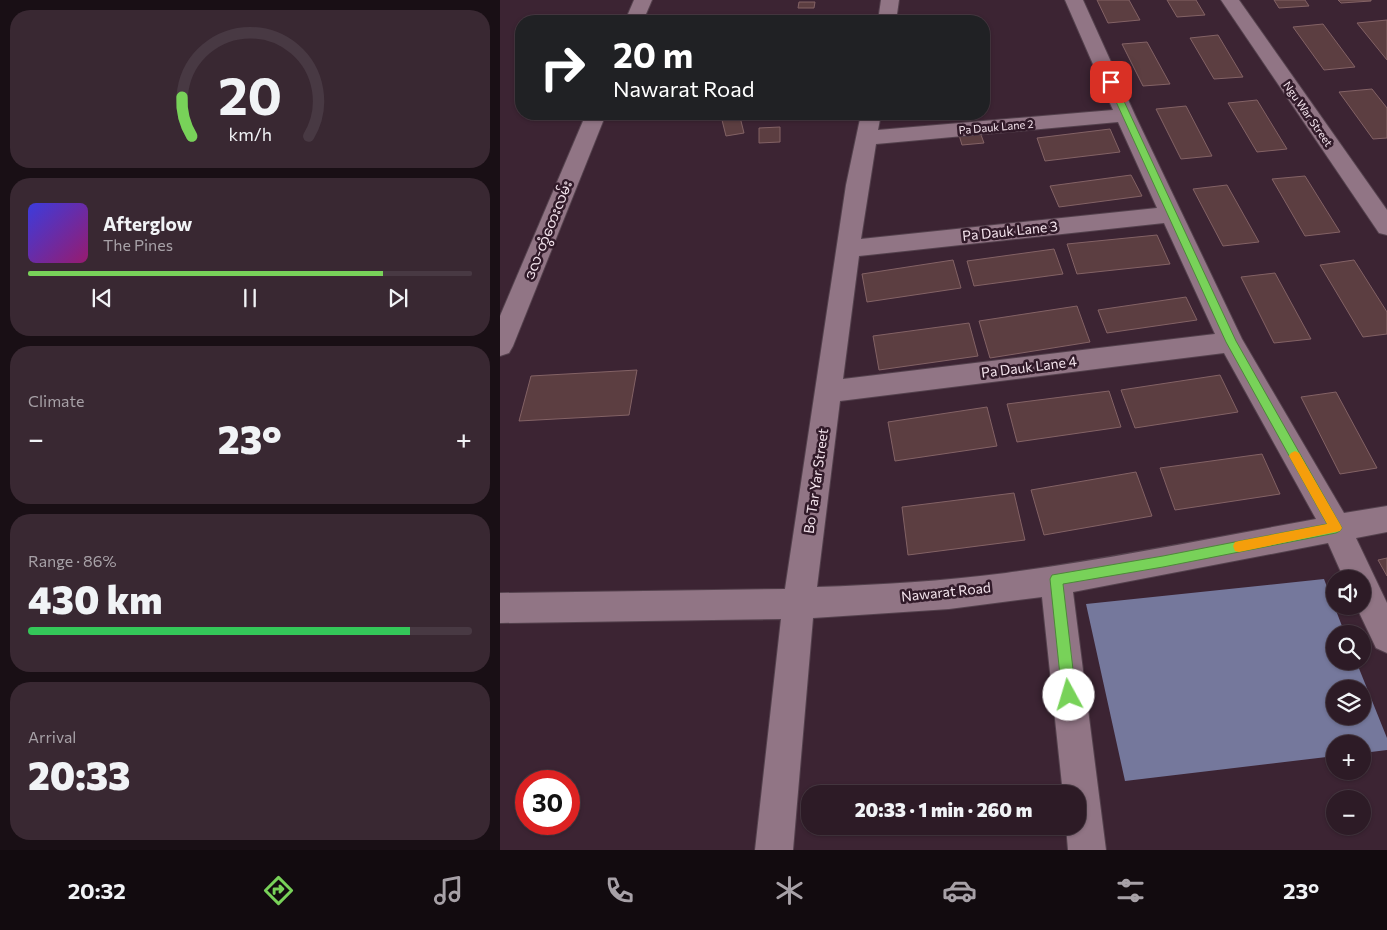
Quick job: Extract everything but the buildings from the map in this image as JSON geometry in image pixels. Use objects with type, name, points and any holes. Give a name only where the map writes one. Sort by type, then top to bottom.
[{"type":"street","points":[[637,15],[643,0]]},
{"type":"street","points":[[887,15],[890,0]]},
{"type":"street","points":[[1074,0],[1125,115],[1231,342],[1336,528],[1356,570]]},
{"type":"street","name":"Ngu War Street","points":[[1230,0],[1387,227]]},
{"type":"street","name":"Pa Dauk Lane 2","points":[[868,126],[1125,115]]},
{"type":"street","name":"ဒလ-တွံတေးလမ်း","points":[[500,346],[594,120]]},
{"type":"street","name":"Bo Tar Yar Street","points":[[774,850],[799,603],[857,185],[868,126]]},
{"type":"street","name":"Pa Dauk Lane 3","points":[[849,249],[1172,214]]},
{"type":"street","name":"Pa Dauk Lane 4","points":[[828,392],[1231,342]]},
{"type":"street","name":"Nawarat Road","points":[[500,608],[799,603],[950,594],[1163,561],[1387,519]]},
{"type":"street","points":[[1056,579],[1087,850]]},
{"type":"street","points":[[1371,604],[1387,637]]},
{"type":"water","points":[[1324,579],[1326,584],[1326,615],[1338,615],[1342,625],[1326,625],[1326,670],[1360,670],[1364,680],[1326,680],[1326,725],[1371,725],[1371,698],[1387,738],[1387,750],[1371,752],[1371,735],[1326,735],[1326,757],[1125,781],[1086,604]]},
{"type":"slow traffic","points":[[1239,546],[1336,528],[1295,456]]},
{"type":"route","points":[[1069,695],[1056,579],[1336,528],[1231,342],[1111,82]]}]
